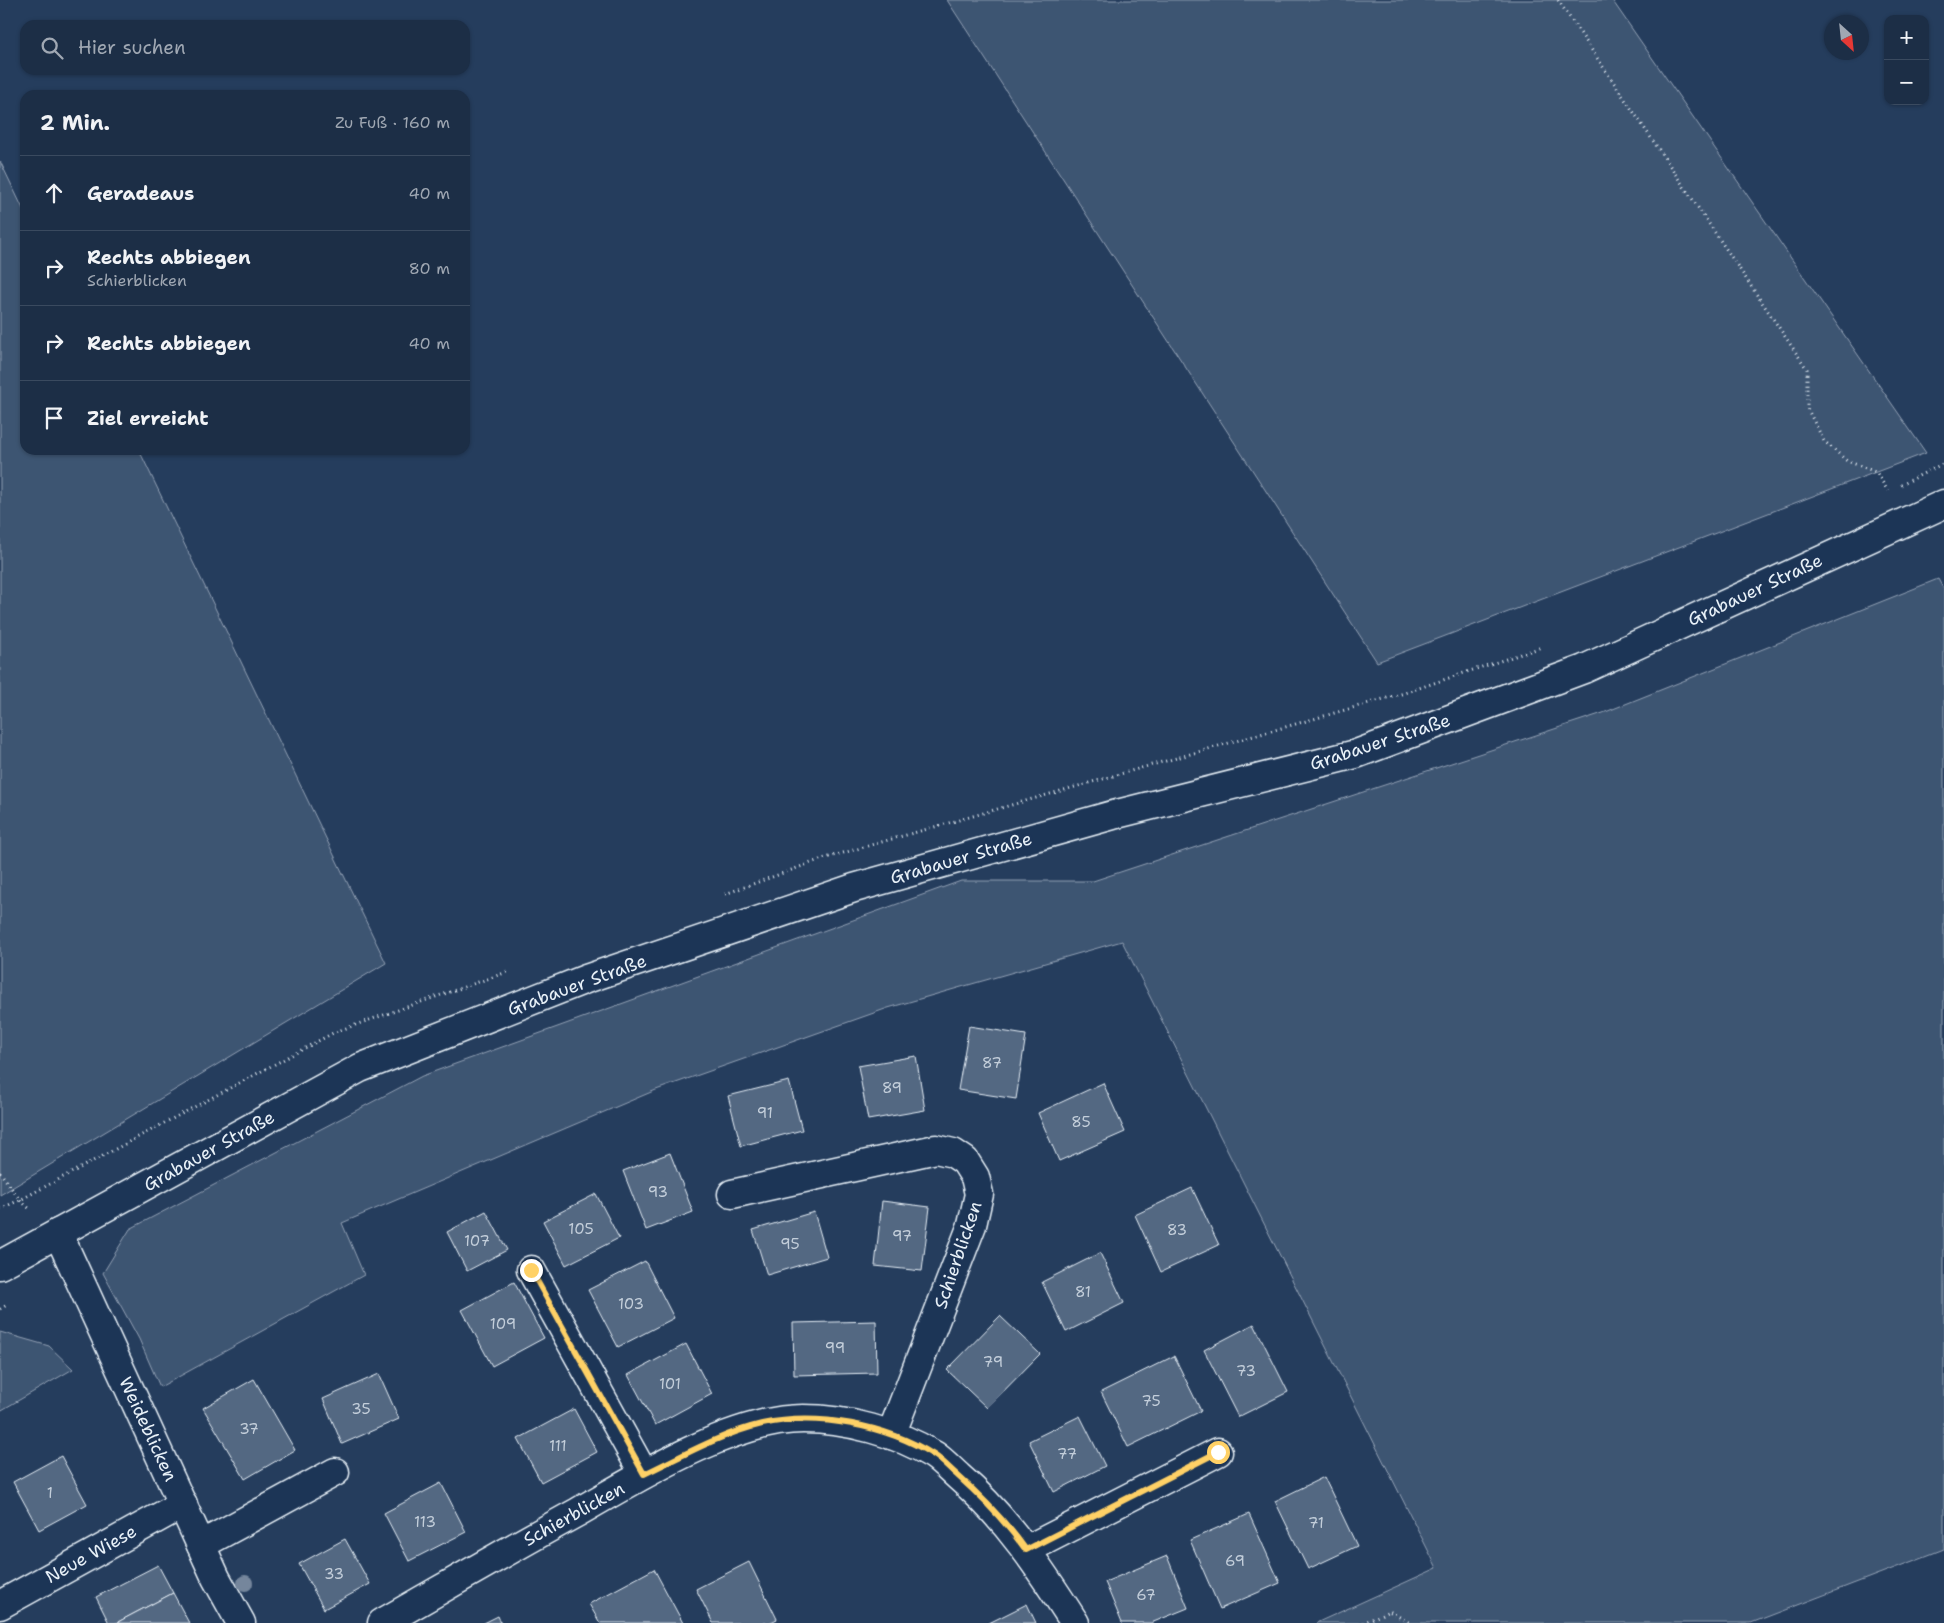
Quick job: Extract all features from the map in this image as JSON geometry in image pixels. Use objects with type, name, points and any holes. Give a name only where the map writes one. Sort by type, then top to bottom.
[{"type":"main road","name":"Grabauer Straße","points":[[0,1265],[360,1068],[586,979],[854,888],[1112,816],[1356,754],[1584,669],[1944,504]]},
{"type":"main road","name":"Schierblicken","points":[[732,1194],[936,1149],[952,1153],[964,1161],[976,1177],[980,1194],[972,1225],[891,1434]]},
{"type":"main road","name":"Weideblicken","points":[[58,1233],[216,1578],[241,1623]]},
{"type":"main road","points":[[531,1270],[644,1474]]},
{"type":"main road","name":"Schierblicken","points":[[382,1623],[644,1474],[722,1437],[762,1424],[802,1419],[849,1423],[891,1434],[934,1455],[982,1496],[1009,1526],[1075,1623]]},
{"type":"main road","points":[[1026,1550],[1218,1452]]},
{"type":"main road","points":[[201,1545],[335,1472]]},
{"type":"main road","name":"Neue Wiese","points":[[0,1604],[183,1504]]},
{"type":"path","points":[[1558,0],[1807,369],[1807,408],[1824,441],[1847,460],[1876,472],[1888,491]]},
{"type":"path","points":[[1922,474],[1944,463]]},
{"type":"path","points":[[0,1172],[20,1200],[58,1233]]},
{"type":"path","points":[[0,1309],[7,1305]]},
{"type":"path","points":[[1363,1623],[1389,1611],[1410,1623]]},
{"type":"shaded area","points":[[947,0],[1612,0],[1926,453],[1377,662]]},
{"type":"shaded area","points":[[0,161],[20,203],[20,455],[141,455],[386,963],[0,1195]]},
{"type":"shaded area","points":[[1938,579],[1944,590],[1944,1549],[1751,1623],[1316,1623],[1437,1568],[1122,941],[888,1008],[656,1090],[342,1223],[364,1275],[160,1387],[139,1339],[103,1273],[130,1229],[422,1076],[961,881],[1093,881],[1603,713]]},
{"type":"shaded area","points":[[0,1332],[49,1346],[73,1369],[0,1411]]},
{"type":"building","points":[[969,1026],[1026,1035],[1016,1099],[958,1090]]},
{"type":"building","points":[[916,1056],[925,1110],[868,1120],[858,1066]]},
{"type":"building","points":[[789,1081],[802,1130],[741,1146],[728,1096]]},
{"type":"building","points":[[1103,1083],[1125,1132],[1059,1161],[1038,1113]]},
{"type":"building","points":[[670,1153],[693,1212],[646,1230],[623,1171]]},
{"type":"building","points":[[1192,1188],[1219,1245],[1161,1272],[1135,1215]]},
{"type":"building","points":[[596,1194],[619,1238],[566,1265],[543,1221]]},
{"type":"building","points":[[882,1201],[930,1207],[922,1271],[875,1266]]},
{"type":"building","points":[[486,1211],[507,1250],[467,1271],[447,1232]]},
{"type":"building","points":[[814,1212],[827,1257],[767,1275],[753,1230]]},
{"type":"building","points":[[1100,1253],[1124,1303],[1066,1332],[1042,1282]]},
{"type":"building","points":[[645,1261],[674,1318],[618,1347],[588,1290]]},
{"type":"building","points":[[514,1282],[544,1338],[492,1366],[462,1310]]},
{"type":"building","points":[[1000,1316],[1040,1354],[987,1408],[947,1370]]},
{"type":"building","points":[[876,1321],[877,1373],[794,1375],[793,1323]]},
{"type":"building","points":[[1254,1324],[1288,1392],[1238,1417],[1204,1350]]},
{"type":"building","points":[[686,1344],[712,1394],[655,1425],[628,1375]]},
{"type":"building","points":[[1174,1356],[1201,1411],[1128,1447],[1101,1392]]},
{"type":"building","points":[[379,1374],[399,1419],[342,1444],[323,1399]]},
{"type":"building","points":[[254,1379],[295,1450],[245,1479],[203,1408]]},
{"type":"building","points":[[574,1409],[597,1452],[541,1482],[518,1439]]},
{"type":"building","points":[[1080,1416],[1105,1466],[1054,1492],[1029,1441]]},
{"type":"building","points":[[61,1456],[87,1504],[39,1530],[13,1482]]},
{"type":"building","points":[[1324,1477],[1357,1546],[1308,1569],[1275,1501]]},
{"type":"building","points":[[441,1483],[466,1532],[409,1561],[384,1513]]},
{"type":"building","points":[[1249,1514],[1280,1583],[1220,1609],[1190,1540]]},
{"type":"building","points":[[345,1539],[370,1584],[324,1609],[299,1564]]},
{"type":"building","points":[[1167,1556],[1188,1608],[1151,1623],[1122,1623],[1105,1582]]},
{"type":"building","points":[[749,1562],[777,1619],[769,1623],[713,1623],[696,1589]]},
{"type":"building","points":[[158,1565],[173,1593],[116,1623],[109,1623],[96,1597]]},
{"type":"building","points":[[654,1569],[683,1623],[600,1623],[589,1604]]},
{"type":"building","points":[[173,1593],[189,1623],[116,1623]]},
{"type":"building","points":[[1027,1604],[1036,1623],[989,1623]]},
{"type":"building","points":[[498,1616],[501,1623],[484,1623]]},
{"type":"route","points":[[531,1270],[644,1474],[722,1437],[762,1424],[802,1419],[849,1423],[891,1434],[934,1455],[982,1496],[1009,1526],[1026,1550],[1218,1452]]}]
